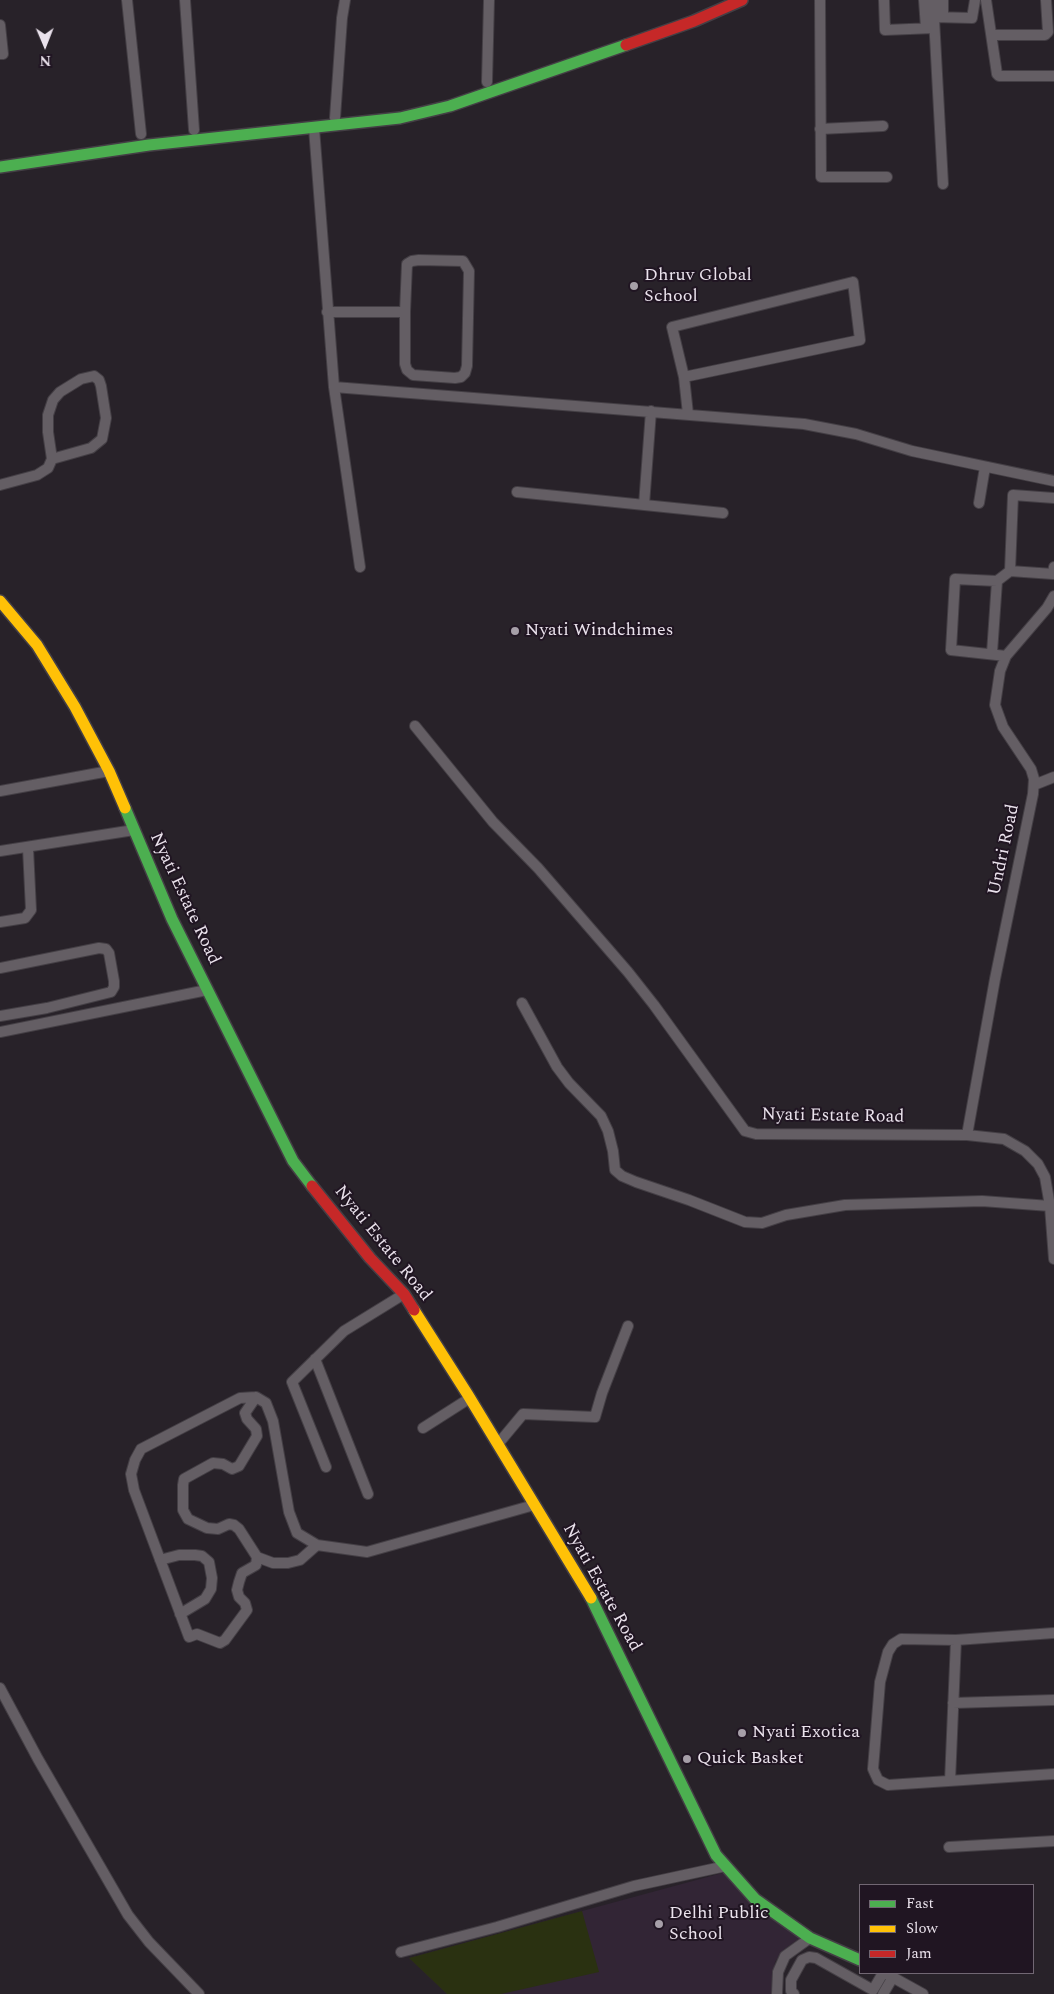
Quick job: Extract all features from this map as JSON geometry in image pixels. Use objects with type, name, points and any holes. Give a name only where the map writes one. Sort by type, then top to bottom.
[{"type":"main road","points":[[136,135],[336,118],[390,112],[412,107],[680,16],[718,0]]},
{"type":"main road","points":[[0,167],[150,145],[400,118],[450,106],[689,23],[742,0]]},
{"type":"main road","points":[[0,157],[27,151]]},
{"type":"main road","name":"Nyati Estate Road","points":[[0,601],[37,644],[75,707],[110,771],[172,919],[293,1161],[370,1258],[404,1294],[470,1398],[596,1608],[691,1800],[716,1855],[755,1898],[810,1938],[859,1960]]},
{"type":"street","points":[[127,0],[136,135]]},
{"type":"street","points":[[185,0],[194,130]]},
{"type":"street","points":[[336,118],[345,0]]},
{"type":"street","points":[[487,82],[489,0]]},
{"type":"street","points":[[820,0],[821,177],[887,177]]},
{"type":"street","points":[[884,0],[885,30],[972,18],[975,0]]},
{"type":"street","points":[[924,0],[934,22]]},
{"type":"street","points":[[932,0],[943,184]]},
{"type":"street","points":[[934,22],[943,0]]},
{"type":"street","points":[[986,0],[996,72],[999,76],[1054,76]]},
{"type":"street","points":[[992,35],[1046,35],[1048,32],[1046,0]]},
{"type":"street","points":[[0,25],[3,54],[0,54]]},
{"type":"street","points":[[820,129],[883,126]]},
{"type":"street","points":[[314,128],[334,387],[360,568]]},
{"type":"street","points":[[419,260],[458,260],[467,266],[469,271],[467,366],[465,373],[461,377],[413,375],[407,370],[405,364],[405,312],[407,264],[419,260]]},
{"type":"street","points":[[684,377],[860,340],[853,282],[672,327],[684,377],[688,414]]},
{"type":"street","points":[[327,312],[405,312]]},
{"type":"street","points":[[0,485],[37,475],[48,468],[52,459],[48,432],[48,415],[53,400],[60,392],[81,379],[94,376],[99,380],[101,386],[106,418],[102,438],[91,448],[52,459]]},
{"type":"street","points":[[334,387],[804,424],[864,436],[912,451],[1054,481]]},
{"type":"street","points":[[644,505],[651,411]]},
{"type":"street","points":[[979,503],[985,466]]},
{"type":"street","points":[[517,492],[723,513]]},
{"type":"street","points":[[1010,571],[1013,495],[1054,498]]},
{"type":"street","points":[[1006,656],[951,650],[956,580],[997,581],[1010,571],[1053,574],[1054,567]]},
{"type":"street","points":[[992,653],[997,581]]},
{"type":"street","name":"Undri Road","points":[[967,1135],[1034,785],[1031,769],[1003,727],[995,705],[1000,672],[1006,656],[1054,596]]},
{"type":"street","name":"Nyati Estate Road","points":[[415,726],[493,822],[538,868],[628,972],[745,1131],[756,1134],[967,1135],[1004,1139],[1025,1151],[1038,1164],[1045,1177],[1050,1206],[1054,1259]]},
{"type":"street","points":[[0,791],[110,771]]},
{"type":"street","points":[[1034,785],[1054,777]]},
{"type":"street","points":[[0,851],[134,830]]},
{"type":"street","points":[[0,922],[25,918],[31,910],[28,848]]},
{"type":"street","points":[[0,968],[99,948],[106,949],[109,953],[114,980],[114,987],[111,992],[47,1008],[0,1016]]},
{"type":"street","points":[[0,1032],[207,990]]},
{"type":"street","points":[[522,1003],[557,1067],[569,1083],[601,1116],[608,1131],[615,1170],[622,1176],[636,1182],[745,1222],[762,1223],[786,1215],[845,1205],[982,1201],[1050,1206]]},
{"type":"street","points":[[47,1008],[50,1022]]},
{"type":"street","points":[[1045,1177],[1053,1170]]},
{"type":"street","points":[[326,1466],[292,1382],[344,1331],[404,1294]]},
{"type":"street","points":[[498,1444],[523,1414],[595,1417],[602,1393],[628,1326]]},
{"type":"street","points":[[315,1359],[368,1494]]},
{"type":"street","points":[[256,1398],[245,1412],[247,1419],[256,1429],[257,1436],[239,1466],[232,1469],[223,1464],[213,1464],[190,1475],[184,1479],[183,1494],[184,1510],[188,1519],[207,1528],[218,1529],[229,1524],[234,1525],[239,1529],[257,1558],[256,1565],[242,1573],[237,1590],[247,1610],[225,1640],[220,1643],[197,1634],[188,1637],[134,1490],[131,1474],[141,1449],[240,1398],[256,1398],[266,1403],[273,1421],[289,1512],[297,1533],[317,1545],[367,1552],[534,1505]]},
{"type":"street","points":[[423,1428],[470,1398]]},
{"type":"street","points":[[257,1558],[273,1563],[288,1563],[300,1560],[308,1555],[317,1545]]},
{"type":"street","points":[[160,1560],[179,1554],[195,1554],[202,1556],[209,1562],[212,1578],[211,1589],[205,1598],[180,1614]]},
{"type":"street","points":[[1054,1633],[956,1640],[901,1639],[893,1644],[888,1652],[880,1682],[873,1769],[878,1780],[888,1785],[1054,1774]]},
{"type":"street","points":[[950,1781],[956,1640]]},
{"type":"street","points":[[0,1688],[43,1768],[128,1915],[149,1942],[199,1994]]},
{"type":"street","points":[[953,1703],[1054,1700]]},
{"type":"street","points":[[949,1847],[1054,1841]]},
{"type":"street","points":[[401,1952],[496,1927],[634,1886],[726,1866]]},
{"type":"street","points":[[777,1994],[778,1972],[785,1956],[810,1938]]},
{"type":"street","points":[[794,1994],[791,1991],[792,1980],[802,1960],[809,1957],[816,1958],[872,1992],[887,1974]]},
{"type":"street","points":[[883,1994],[887,1974]]},
{"type":"street","points":[[887,1974],[923,1994]]},
{"type":"shaded area","name":"Delhi Public School","points":[[726,1872],[801,1937],[782,1951],[775,1962],[772,1994],[447,1994],[409,1958]]},
{"type":"green space","points":[[582,1911],[599,1972],[501,1994],[447,1994],[409,1958]]},
{"type":"traffic: fast","points":[[0,167],[149,145],[400,118],[450,106],[626,45]]},
{"type":"traffic: fast","points":[[125,808],[172,919],[293,1161],[312,1186]]},
{"type":"traffic: fast","points":[[591,1598],[716,1855],[755,1899],[810,1938],[859,1960]]},
{"type":"traffic: slow","points":[[0,601],[37,645],[75,707],[109,771],[125,808]]},
{"type":"traffic: slow","points":[[414,1310],[591,1598]]},
{"type":"traffic: jam","points":[[626,45],[694,21],[742,0]]},
{"type":"traffic: jam","points":[[312,1186],[370,1258],[404,1294],[414,1310]]},
{"type":"place","name":"Dhruv Global School","points":[[634,286]]},
{"type":"place","name":"Nyati Windchimes","points":[[515,631]]},
{"type":"place","name":"Nyati Exotica","points":[[742,1733]]},
{"type":"place","name":"Quick Basket","points":[[687,1759]]},
{"type":"place","name":"Delhi Public School","points":[[659,1924]]}]
